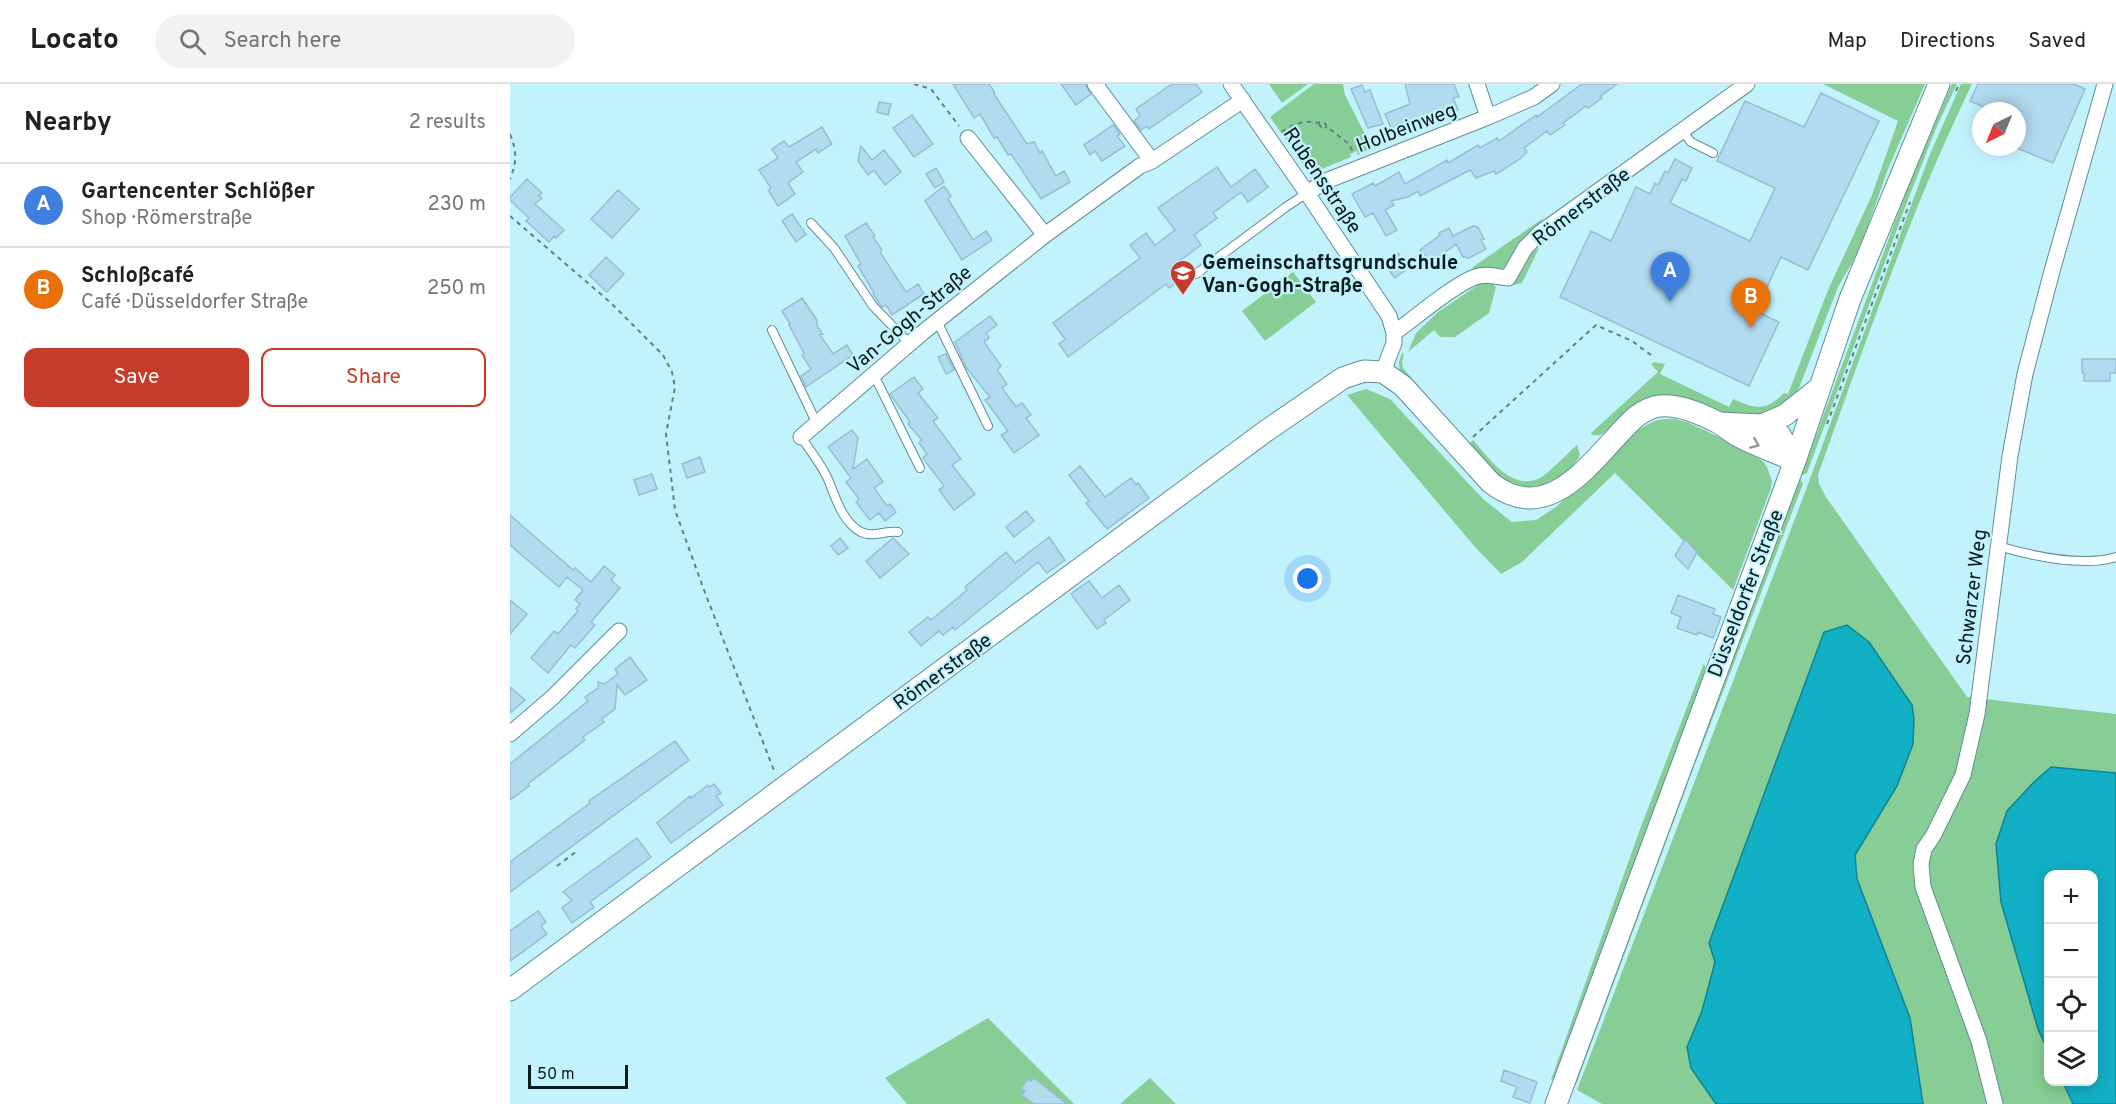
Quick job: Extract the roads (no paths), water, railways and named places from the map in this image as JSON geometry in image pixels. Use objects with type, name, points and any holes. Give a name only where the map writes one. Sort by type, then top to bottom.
[{"type":"street","points":[[1095,84],[1152,161]]},
{"type":"street","name":"Rubensstraße","points":[[1231,84],[1389,316],[1394,333]]},
{"type":"street","points":[[1477,84],[1488,117]]},
{"type":"street","name":"Holbeinweg","points":[[1307,193],[1326,181],[1534,97],[1552,84]]},
{"type":"street","name":"Römerstraße","points":[[1394,333],[1476,277],[1489,275],[1508,278],[1525,248],[1540,233],[1747,84]]},
{"type":"street","name":"Düsseldorfer Straße","points":[[1556,1104],[1795,461],[1850,299],[1939,84]]},
{"type":"street","name":"Schwarzer Weg","points":[[1995,1104],[1978,1041],[1923,887],[1921,864],[1924,849],[1933,836],[1963,775],[1977,714],[2010,456],[2025,374],[2054,261],[2105,84]]},
{"type":"street","name":"Van-Gogh-Straße","points":[[801,437],[937,321],[1045,235],[1140,166],[1152,161],[1243,100]]},
{"type":"street","points":[[968,138],[1045,235]]},
{"type":"street","points":[[1394,333],[1394,343],[1383,372],[1403,386],[1491,483],[1502,492],[1527,498],[1552,495],[1564,487],[1644,411],[1659,406],[1680,407],[1718,423],[1737,436],[1795,461]]},
{"type":"street","name":"Römerstraße","points":[[510,990],[1266,431],[1343,378],[1364,371],[1383,372]]},
{"type":"street","points":[[1718,423],[1762,425],[1785,415],[1819,388]]},
{"type":"street","points":[[1762,425],[1780,435],[1795,461]]},
{"type":"street","points":[[510,734],[553,697],[619,631]]},
{"type":"lane","points":[[1682,131],[1691,142],[1713,153]]},
{"type":"lane","points":[[1196,274],[1307,193]]},
{"type":"lane","points":[[811,223],[834,248],[873,306],[910,344]]},
{"type":"lane","points":[[937,321],[988,426]]},
{"type":"lane","points":[[772,330],[817,424]]},
{"type":"lane","points":[[874,375],[920,468]]},
{"type":"lane","points":[[801,437],[826,476],[838,506],[853,524],[862,532],[879,535],[889,531],[898,532]]},
{"type":"lane","points":[[1998,546],[2046,557],[2100,562],[2116,557]]},
{"type":"water","points":[[1847,625],[1869,642],[1912,705],[1913,744],[1897,786],[1855,855],[1857,879],[1910,1018],[1923,1104],[1716,1104],[1691,1068],[1687,1047],[1702,1011],[1715,962],[1709,943],[1824,632]]},
{"type":"water","points":[[2051,767],[2116,773],[2116,1104],[2073,1104],[2065,1086],[2098,1086],[2098,870],[2044,870],[2044,1042],[2038,1029],[2001,902],[1996,844],[2007,811]]},
{"type":"place","name":"Gemeinschaftsgrundschule Van-Gogh-Straße","points":[[1183,296]]},
{"type":"place","name":"Gartencenter Schlößer","points":[[1670,302]]},
{"type":"place","name":"Schloßcafé","points":[[1751,328]]}]
